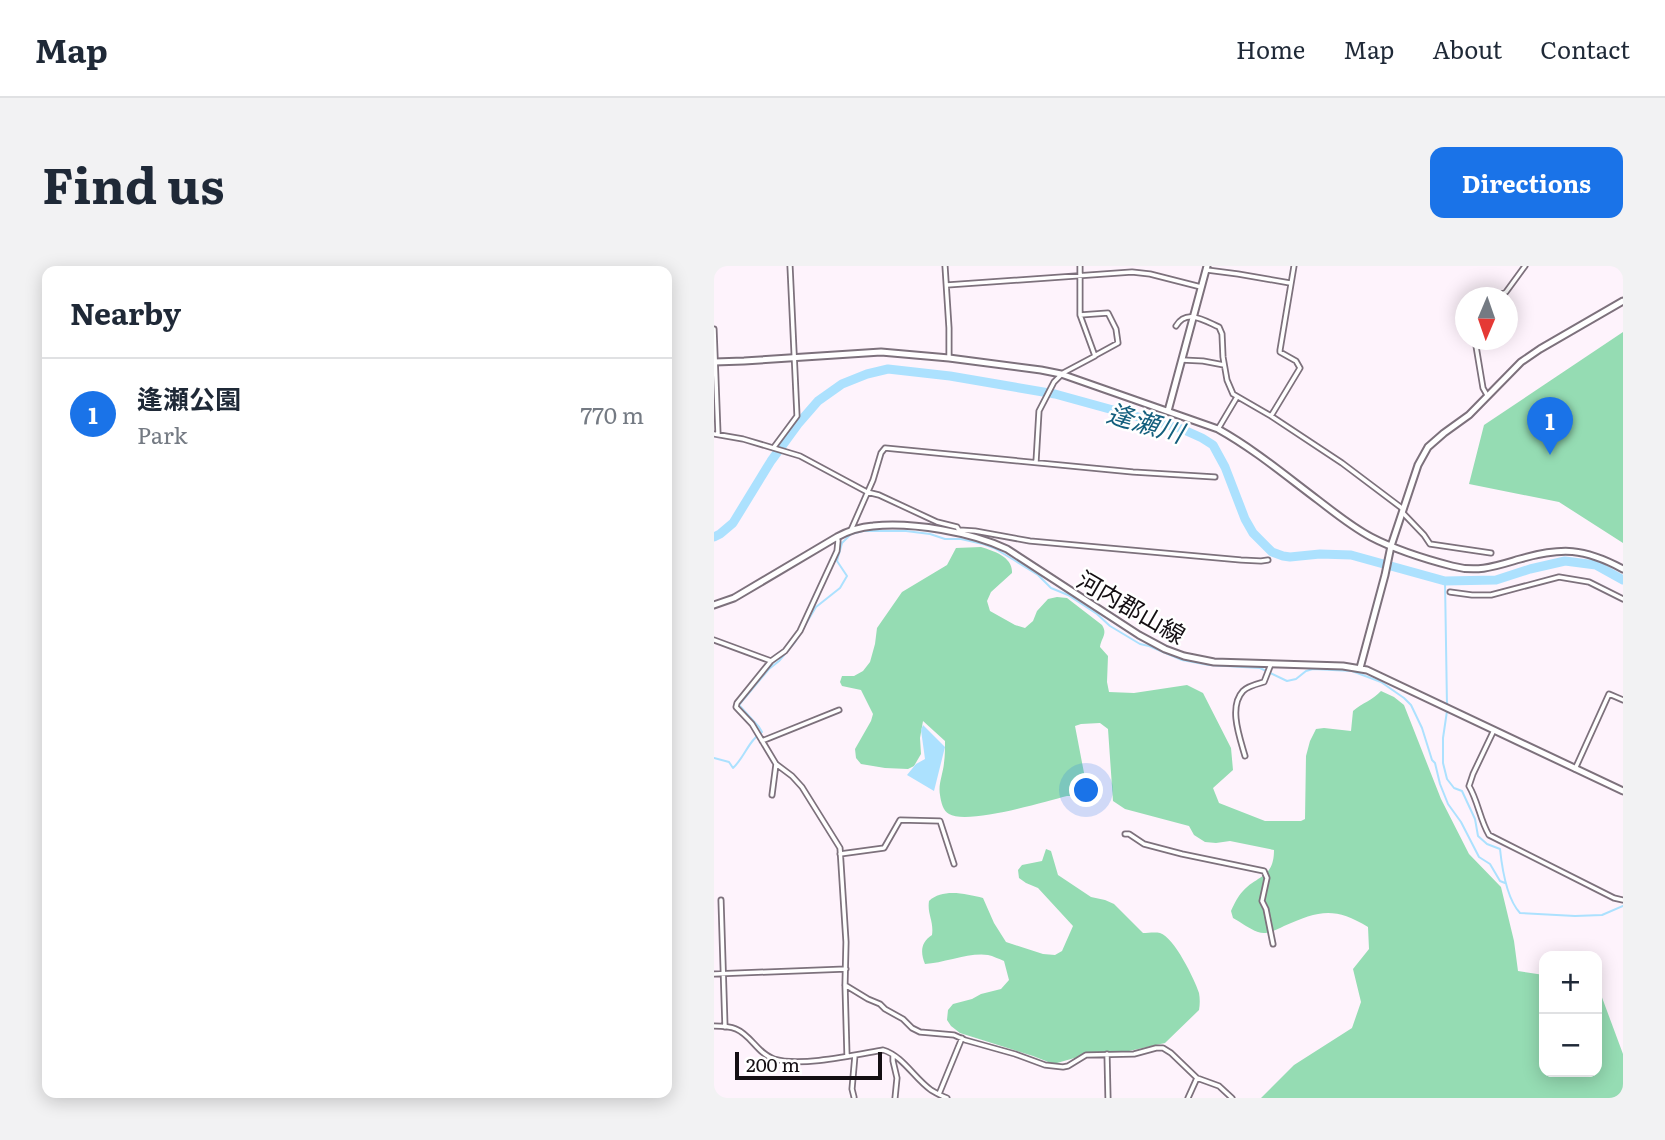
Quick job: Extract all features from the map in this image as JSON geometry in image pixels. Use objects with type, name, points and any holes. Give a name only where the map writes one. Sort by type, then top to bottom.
[{"type":"street","points":[[774,447],[797,418],[790,266]]},
{"type":"street","points":[[945,266],[949,358]]},
{"type":"street","points":[[1080,266],[1080,315],[1095,356]]},
{"type":"street","points":[[1271,416],[1300,368],[1296,361],[1280,352],[1294,266]]},
{"type":"street","points":[[1510,287],[1525,266]]},
{"type":"street","points":[[1168,411],[1207,268],[1290,283]]},
{"type":"street","points":[[947,285],[1100,272],[1142,272],[1202,287]]},
{"type":"street","points":[[1360,668],[1390,548],[1418,465],[1428,447],[1469,415],[1521,362],[1623,301]]},
{"type":"street","points":[[1036,463],[1039,411],[1054,382],[1061,374],[1118,343],[1116,329],[1108,313],[1080,315]]},
{"type":"street","points":[[1176,326],[1180,319],[1194,317],[1221,330],[1229,387],[1237,397],[1342,463],[1402,510],[1430,544],[1491,553]]},
{"type":"street","points":[[714,329],[716,434],[793,454],[867,492],[937,522],[957,527],[960,532],[975,531],[1030,541],[1241,560],[1268,560]]},
{"type":"street","points":[[1477,350],[1483,388],[1488,397]]},
{"type":"street","points":[[715,362],[881,352],[949,358],[1061,374],[1218,429],[1239,440],[1340,517],[1390,548],[1470,569],[1495,567],[1549,552],[1570,551],[1590,554],[1623,569]]},
{"type":"street","points":[[1182,360],[1224,365]]},
{"type":"street","points":[[1218,429],[1237,397]]},
{"type":"street","points":[[851,530],[873,480],[881,453],[886,448],[1215,477]]},
{"type":"street","name":"河内郡山線","points":[[714,605],[734,598],[851,530],[872,526],[901,526],[960,532],[1007,549],[1139,635],[1175,653],[1214,662],[1360,668],[1623,791]]},
{"type":"street","points":[[837,537],[837,551],[800,631],[785,651],[771,662],[736,707],[752,724],[776,764],[802,786],[837,842],[840,854],[846,969],[847,1056]]},
{"type":"street","points":[[1450,593],[1491,595],[1559,577],[1589,582],[1623,599]]},
{"type":"street","points":[[714,640],[771,662]]},
{"type":"street","points":[[1245,756],[1236,724],[1238,700],[1244,689],[1264,682],[1271,664]]},
{"type":"street","points":[[1575,769],[1609,694],[1623,700]]},
{"type":"street","points":[[762,741],[839,710]]},
{"type":"street","points":[[1494,730],[1469,786],[1489,835],[1551,868],[1623,900]]},
{"type":"street","points":[[772,795],[776,764]]},
{"type":"street","points":[[840,854],[884,848],[900,820],[940,821],[954,864]]},
{"type":"street","points":[[1125,834],[1144,844],[1264,871],[1267,878],[1262,901],[1273,944]]},
{"type":"street","points":[[721,900],[725,1027]]},
{"type":"street","points":[[714,974],[846,969]]},
{"type":"street","points":[[845,985],[903,1018],[916,1031],[949,1034],[1053,1066],[1068,1066],[1086,1055],[1134,1054],[1163,1048],[1197,1078],[1219,1086],[1232,1098]]},
{"type":"street","points":[[714,1026],[738,1030],[776,1060],[801,1061],[887,1051],[929,1088],[947,1098]]},
{"type":"street","points":[[940,1096],[962,1038]]},
{"type":"street","points":[[1107,1054],[1108,1098]]},
{"type":"street","points":[[853,1097],[855,1055]]},
{"type":"street","points":[[893,1055],[897,1081],[895,1098]]},
{"type":"street","points":[[1188,1098],[1197,1078]]},
{"type":"green space","points":[[1623,332],[1623,543],[1559,502],[1469,484],[1484,425]]},
{"type":"green space","points":[[981,547],[1006,559],[1012,573],[991,592],[987,601],[990,611],[1015,625],[1025,628],[1048,599],[1057,597],[1067,598],[1102,625],[1104,634],[1100,647],[1108,656],[1109,692],[1134,693],[1187,685],[1203,693],[1231,748],[1233,770],[1213,788],[1219,803],[1265,821],[1305,819],[1306,756],[1316,729],[1351,731],[1353,711],[1381,691],[1404,705],[1441,799],[1469,854],[1501,887],[1518,971],[1539,974],[1539,1077],[1602,1077],[1602,997],[1623,1054],[1623,1098],[1261,1098],[1294,1065],[1352,1028],[1361,1002],[1353,969],[1369,949],[1368,927],[1345,916],[1326,913],[1261,933],[1233,918],[1231,911],[1238,898],[1268,871],[1274,850],[1230,841],[1205,842],[1194,835],[1189,826],[1125,809],[1113,801],[1108,729],[1100,723],[1075,726],[1085,778],[1075,796],[988,815],[958,817],[945,811],[940,783],[945,741],[923,721],[921,754],[914,766],[908,769],[885,768],[861,764],[856,758],[855,749],[873,714],[861,690],[842,686],[842,676],[854,676],[863,671],[870,662],[877,628],[902,592],[947,565],[956,548]]},
{"type":"green space","points":[[1046,849],[1051,851],[1058,875],[1091,897],[1114,904],[1143,933],[1160,933],[1166,936],[1183,960],[1199,993],[1199,1010],[1165,1043],[1051,1063],[960,1033],[947,1020],[948,1010],[953,1004],[1001,989],[1009,980],[1004,961],[988,955],[973,955],[925,964],[922,948],[932,935],[929,901],[948,893],[983,898],[1006,942],[1043,954],[1055,955],[1062,951],[1073,926],[1038,888],[1019,878],[1018,870],[1022,865],[1042,861]]},
{"type":"water","points":[[923,725],[945,747],[934,791],[907,775],[916,764],[925,759],[921,730]]},
{"type":"waterway","name":"逢瀬川","points":[[714,537],[733,523],[771,461],[818,401],[842,384],[888,369],[950,376],[1055,394],[1182,429],[1202,438],[1213,445],[1225,467],[1253,533],[1272,552],[1283,556],[1351,555],[1445,581],[1496,580],[1565,561],[1596,565],[1623,580]]},
{"type":"waterway","points":[[714,758],[729,762],[733,768],[762,732],[739,705],[795,642],[816,607],[840,588],[847,576],[837,561],[842,543],[851,534],[863,531],[930,534],[994,548],[1038,575],[1051,588],[1068,595],[1140,644],[1182,660],[1209,665],[1260,668],[1287,681],[1313,669],[1352,671],[1381,682],[1411,705],[1422,728],[1448,804],[1461,822],[1479,857],[1490,864],[1500,881],[1505,883]]},
{"type":"waterway","points":[[1445,581],[1447,706]]},
{"type":"waterway","points":[[1447,711],[1443,738],[1443,763],[1447,779],[1454,788],[1462,791],[1475,819],[1478,836],[1487,844],[1500,849],[1508,891],[1520,913],[1602,915],[1623,906]]},
{"type":"place","name":"逢瀬公園","points":[[1550,455]]}]
